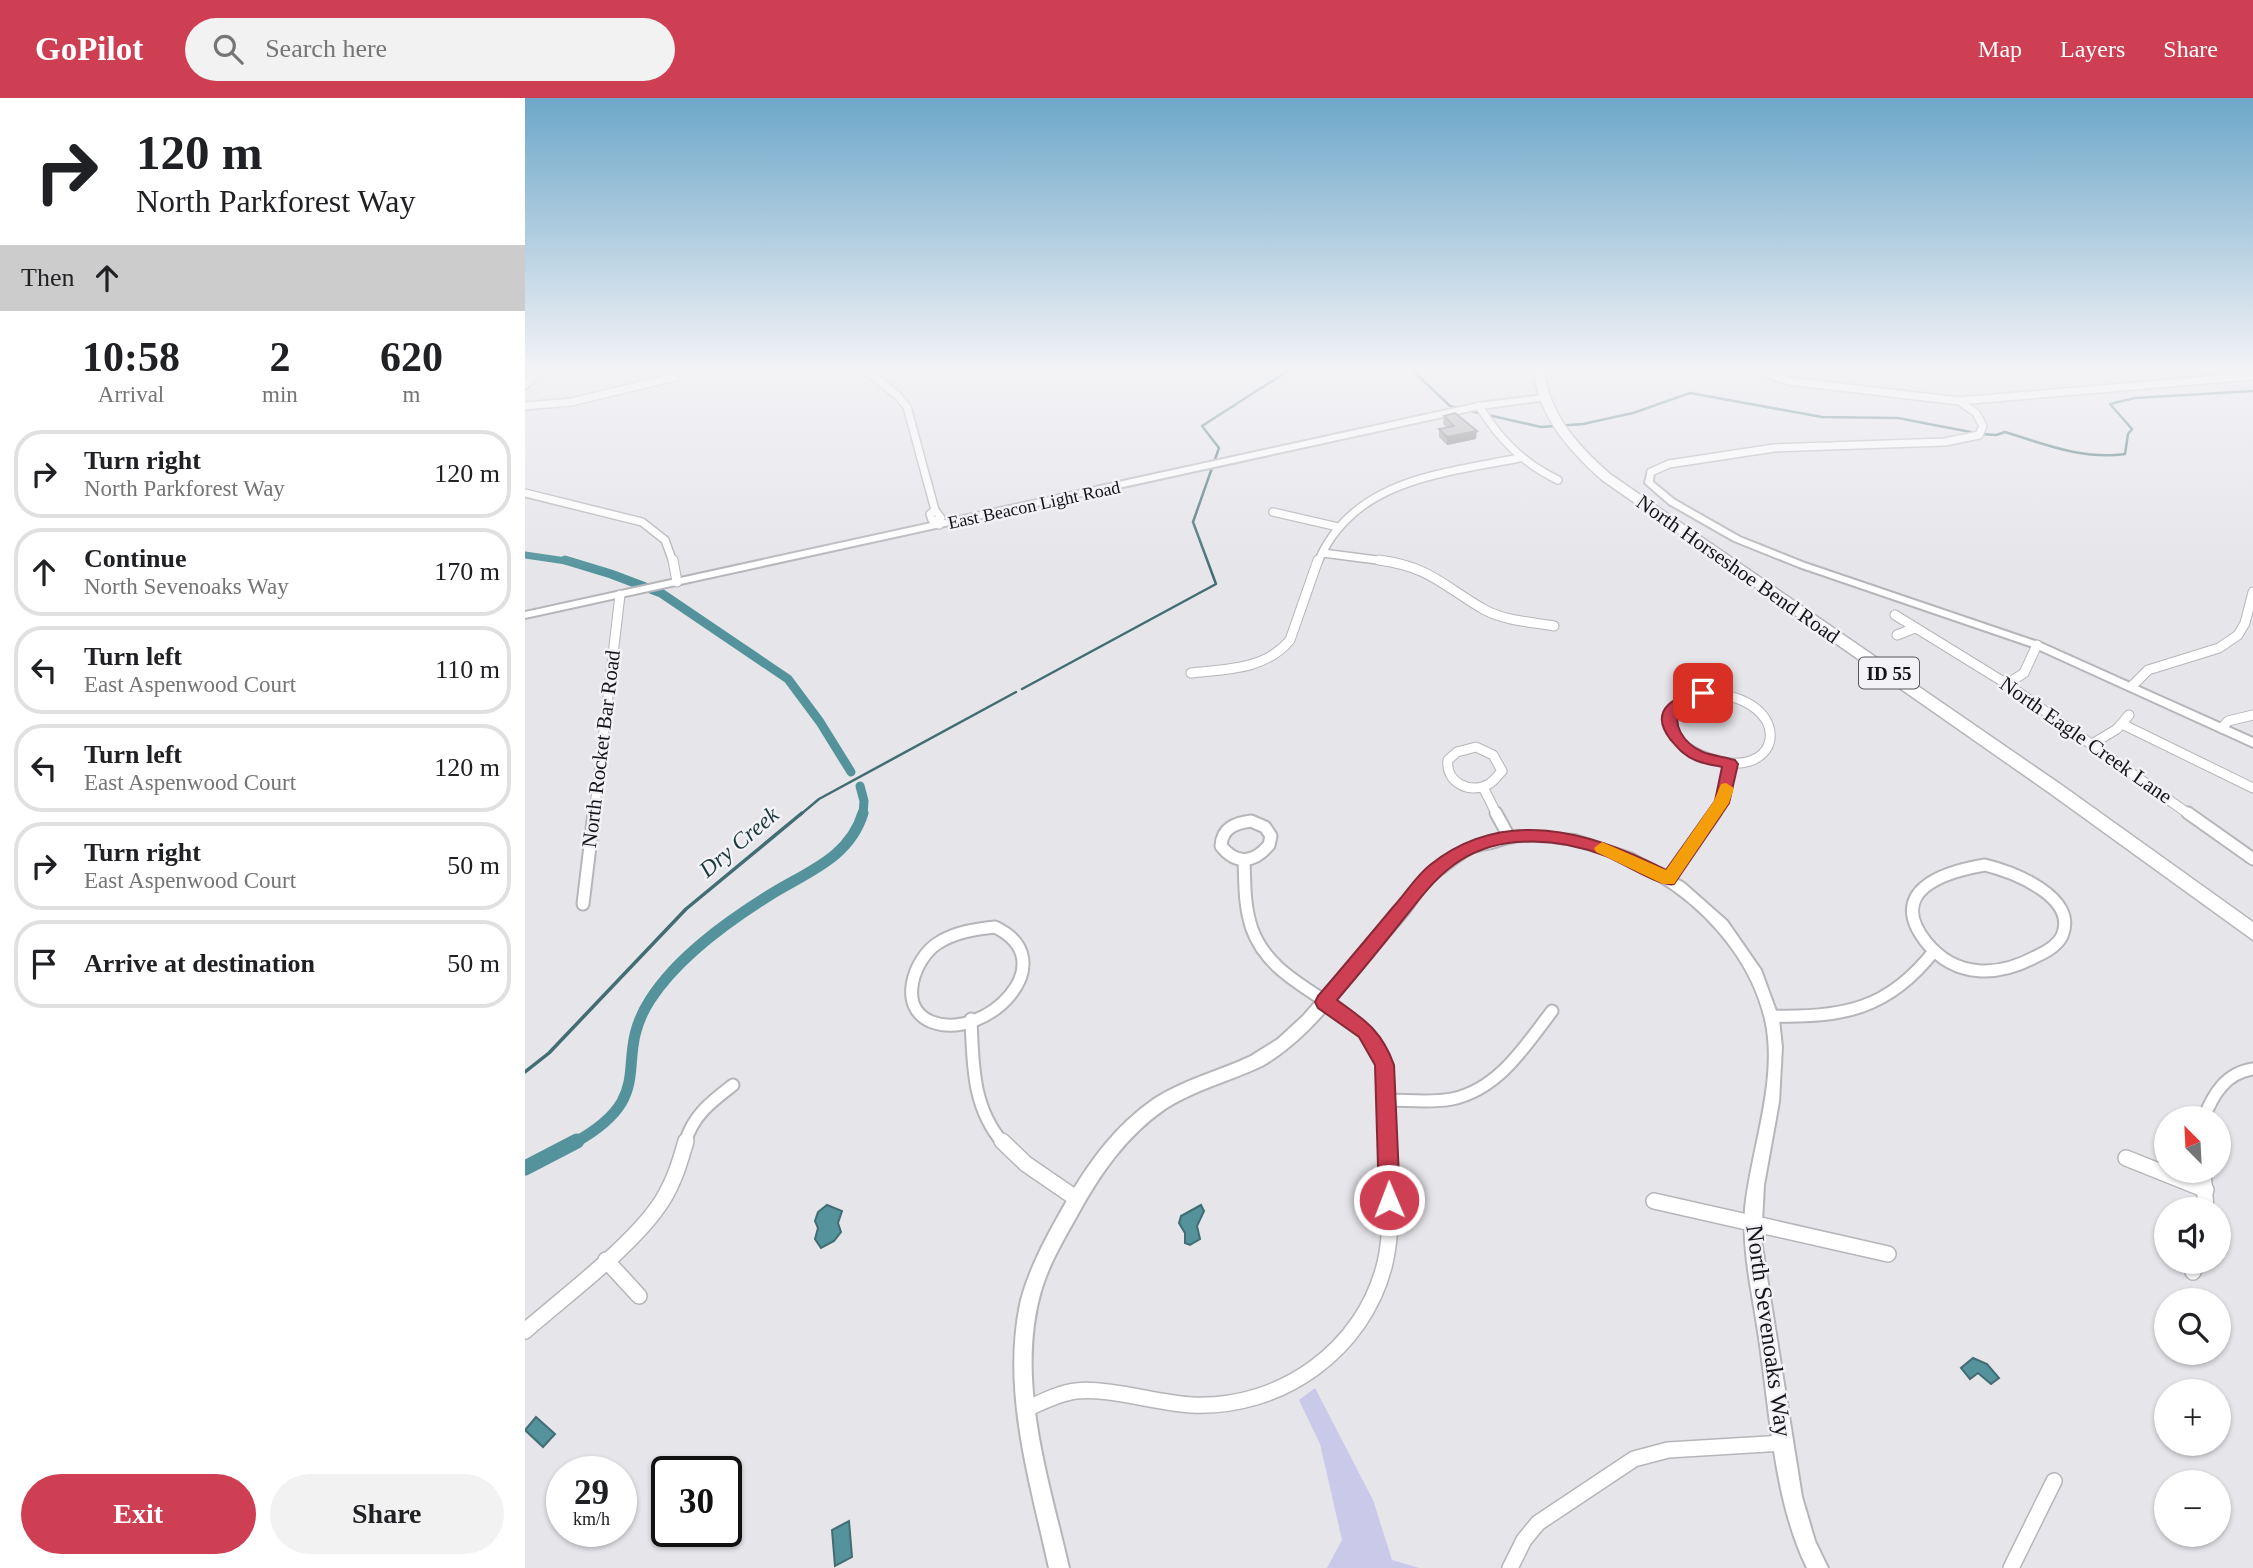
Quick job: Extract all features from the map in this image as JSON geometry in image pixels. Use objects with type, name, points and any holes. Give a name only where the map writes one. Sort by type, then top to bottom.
[{"type":"highway","name":"North Horseshoe Bend Road","points":[[1565,436],[1613,483],[2057,790],[2253,932]]},
{"type":"main road","name":"East Beacon Light Road","points":[[525,615],[1345,436]]},
{"type":"street","points":[[915,436],[935,510],[940,512],[938,523]]},
{"type":"street","points":[[1497,436],[1518,458],[1558,480]]},
{"type":"street","points":[[1651,472],[1669,464],[1774,448],[1945,442],[1978,436]]},
{"type":"street","points":[[1192,673],[1263,662],[1280,652],[1290,640],[1323,553],[1338,527],[1367,502],[1401,486],[1518,458]]},
{"type":"street","name":"North Horseshoe Bend Road","points":[[1651,472],[1649,483],[1660,495],[1737,540],[1801,565],[2037,645],[2253,743]]},
{"type":"street","points":[[525,493],[642,522],[659,531],[667,538],[671,548],[677,582]]},
{"type":"street","points":[[1273,512],[1338,527]]},
{"type":"street","points":[[1323,553],[1406,564],[1436,577],[1487,611],[1511,619],[1555,626]]},
{"type":"street","points":[[2131,686],[2148,670],[2220,648],[2238,635],[2245,623],[2253,592]]},
{"type":"street","name":"North Rocket Bar Road","points":[[583,904],[620,595]]},
{"type":"street","name":"North Eagle Creek Lane","points":[[1895,615],[2007,684],[2253,859]]},
{"type":"street","points":[[1897,635],[1915,628]]},
{"type":"street","points":[[2007,684],[2024,673],[2037,645]]},
{"type":"street","points":[[1703,693],[1733,696],[1748,702],[1768,720],[1773,731],[1773,741],[1768,751],[1745,762],[1730,764],[1699,756],[1676,739],[1669,718],[1679,701],[1703,693]]},
{"type":"street","points":[[2222,728],[2228,721],[2253,715]]},
{"type":"street","points":[[2092,744],[2105,738],[2126,720],[2253,788]]},
{"type":"street","points":[[1476,747],[1490,751],[1500,762],[1502,771],[1493,783],[1483,787],[1460,785],[1451,779],[1445,764],[1451,754],[1461,748],[1476,747]]},
{"type":"street","points":[[1669,879],[1722,803],[1730,764]]},
{"type":"street","points":[[1059,1568],[1027,1409],[1022,1353],[1030,1300],[1047,1254],[1105,1154],[1143,1116],[1181,1092],[1269,1054],[1297,1032],[1325,1002],[1433,872],[1469,848],[1509,836],[1483,787]]},
{"type":"street","points":[[1251,821],[1259,823],[1270,831],[1270,844],[1261,855],[1244,860],[1224,852],[1221,839],[1223,833],[1235,824],[1251,821]]},
{"type":"street","name":"North Sevenoaks Way","points":[[1509,836],[1551,835],[1579,840],[1632,860],[1669,879],[1704,906],[1747,956],[1758,976],[1772,1016],[1776,1067],[1752,1223],[1798,1521],[1818,1568]]},
{"type":"street","points":[[1027,1409],[1048,1399],[1078,1391],[1200,1405],[1230,1405],[1275,1393],[1318,1368],[1342,1345],[1361,1320],[1376,1292],[1385,1263],[1390,1225],[1385,1065],[1374,1041],[1356,1023],[1285,974],[1269,958],[1257,939],[1246,910],[1244,860]]},
{"type":"street","points":[[1985,864],[2019,874],[2044,891],[2061,915],[2063,935],[2053,948],[2006,971],[1986,972],[1964,966],[1948,961],[1934,951],[1911,923],[1909,904],[1918,890],[1963,867],[1985,864]]},
{"type":"street","points":[[995,928],[1013,935],[1020,947],[1024,964],[1022,982],[1009,1000],[971,1019],[951,1025],[933,1023],[919,1014],[914,1002],[911,980],[916,963],[931,947],[950,937],[977,929],[995,928]]},
{"type":"street","points":[[1772,1016],[1826,1016],[1874,1003],[1911,980],[1934,951]]},
{"type":"street","points":[[1387,1100],[1451,1100],[1487,1087],[1507,1069],[1552,1011]]},
{"type":"street","points":[[971,1019],[974,1081],[979,1103],[989,1126],[1002,1144],[1020,1161],[1077,1199]]},
{"type":"street","points":[[2208,1106],[2227,1079],[2238,1071],[2253,1069]]},
{"type":"street","points":[[525,1331],[637,1232],[661,1202],[677,1172],[689,1130],[701,1110],[733,1085]]},
{"type":"street","points":[[2126,1158],[2206,1191]]},
{"type":"street","points":[[2205,1183],[2206,1197]]},
{"type":"street","points":[[1654,1201],[1888,1254]]},
{"type":"street","points":[[606,1260],[639,1296]]},
{"type":"street","points":[[1510,1568],[1524,1540],[1538,1523],[1634,1459],[1668,1450],[1784,1443]]},
{"type":"street","points":[[2011,1568],[2054,1481]]},
{"type":"shaded area","points":[[827,1205],[842,1211],[838,1223],[841,1232],[834,1241],[821,1248],[815,1239],[818,1228],[815,1221],[818,1212]]},
{"type":"shaded area","points":[[1201,1205],[1204,1211],[1197,1226],[1200,1239],[1190,1245],[1185,1243],[1185,1233],[1179,1223],[1181,1216]]},
{"type":"shaded area","points":[[1973,1358],[1987,1364],[1999,1378],[1991,1384],[1978,1373],[1970,1379],[1961,1368]]},
{"type":"shaded area","points":[[1315,1388],[1373,1500],[1392,1560],[1419,1568],[1327,1568],[1342,1540],[1320,1444],[1299,1400]]},
{"type":"shaded area","points":[[536,1417],[555,1434],[543,1447],[525,1430]]},
{"type":"shaded area","points":[[849,1521],[852,1557],[835,1566],[832,1530]]},
{"type":"waterway","name":"Dry Creek","points":[[1022,689],[1216,584],[1193,522],[1219,448],[1209,436]]},
{"type":"waterway","points":[[2017,436],[2064,450],[2094,455],[2125,454],[2128,436]]},
{"type":"waterway","points":[[525,555],[570,562]]},
{"type":"waterway","points":[[565,560],[570,562]]},
{"type":"waterway","points":[[570,562],[661,593],[788,679],[820,722],[851,772]]},
{"type":"waterway","name":"Dry Creek","points":[[800,815],[819,799],[1016,692]]},
{"type":"waterway","points":[[860,786],[864,801],[863,815]]},
{"type":"waterway","name":"Dry Creek","points":[[525,1072],[549,1053],[686,909],[802,813]]},
{"type":"waterway","points":[[577,1141],[601,1125],[617,1109],[626,1093],[639,1022],[650,1000],[674,970],[702,943],[734,919],[836,854],[847,843],[863,813]]},
{"type":"waterway","points":[[525,1168],[577,1141]]},
{"type":"slow traffic","points":[[1602,848],[1669,879],[1722,803],[1726,788]]},
{"type":"route","points":[[1389,1200],[1385,1065],[1374,1041],[1366,1031],[1325,1002],[1433,872],[1456,855],[1482,843],[1522,835],[1565,837],[1632,860],[1669,879],[1722,803],[1726,792],[1730,764],[1699,756],[1676,739],[1670,729],[1669,718],[1679,701],[1703,693]]}]
